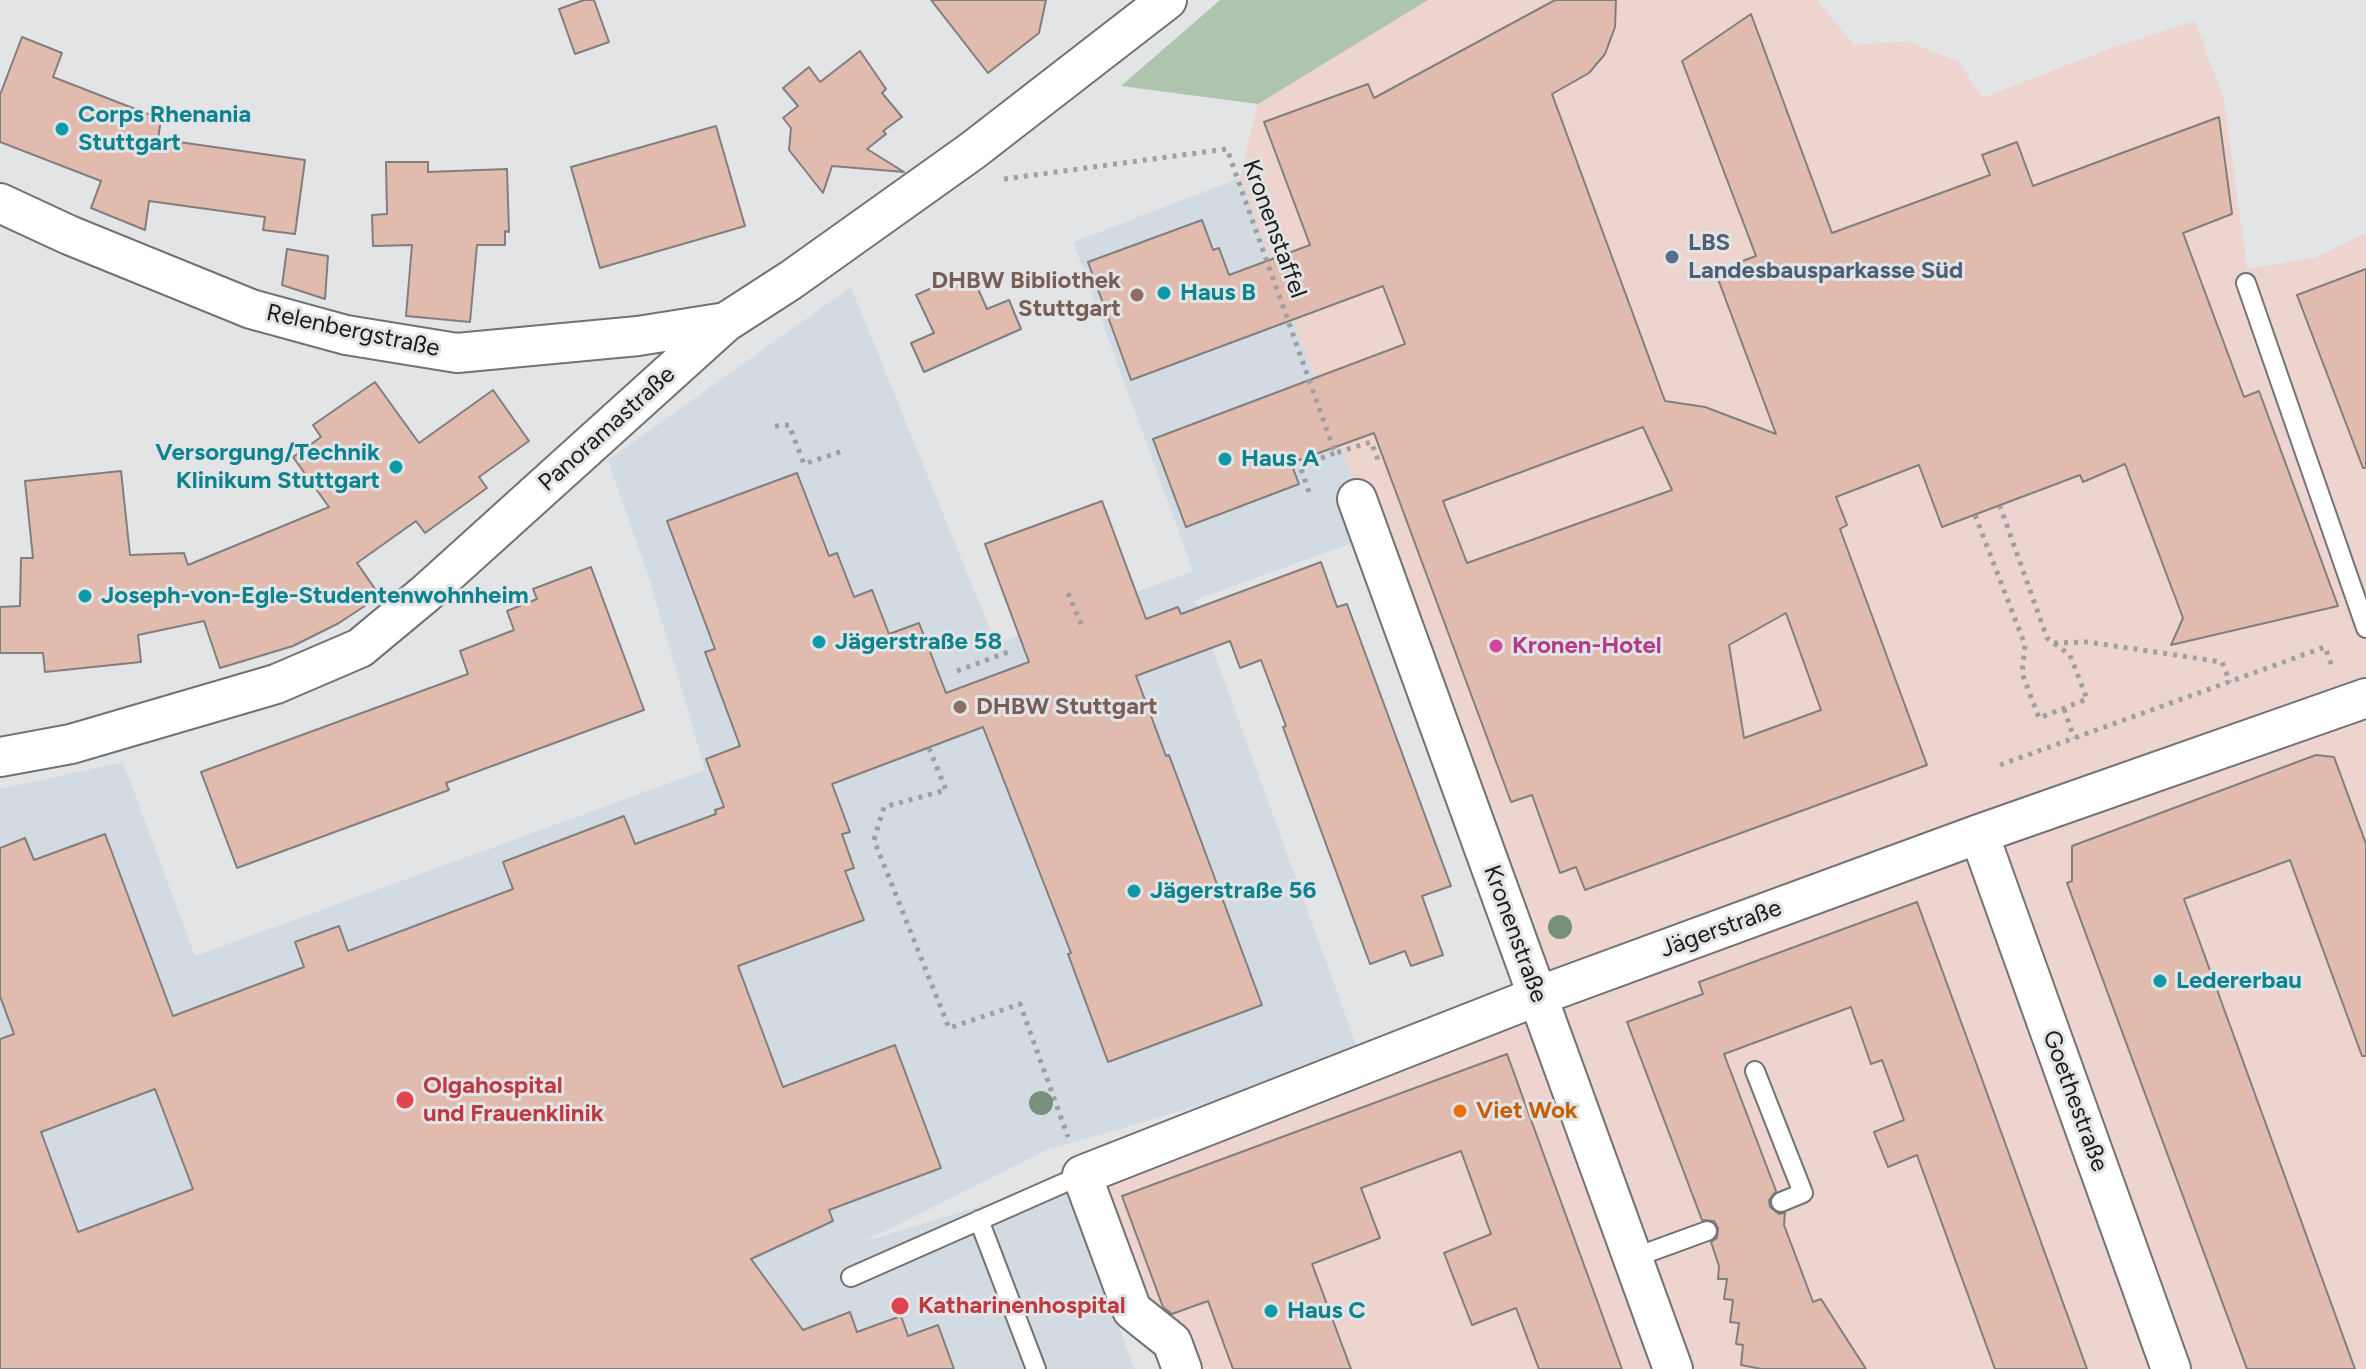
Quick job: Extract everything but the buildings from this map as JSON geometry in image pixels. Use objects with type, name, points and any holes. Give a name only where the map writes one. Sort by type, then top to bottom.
[{"type":"street","name":"Panoramastraße","points":[[0,757],[71,744],[276,684],[360,648],[425,594],[726,322],[791,280],[972,151],[1167,0]]},
{"type":"street","name":"Relenbergstraße","points":[[0,203],[69,235],[251,309],[346,335],[457,353],[638,336],[726,322]]},
{"type":"street","name":"Kronenstraße","points":[[1357,499],[1673,1369]]},
{"type":"street","name":"Jägerstraße","points":[[1082,1175],[1538,996],[1979,834],[2356,702]]},
{"type":"street","name":"Goethestraße","points":[[1979,834],[2171,1369]]},
{"type":"street","points":[[1082,1175],[1132,1310],[1177,1356]]},
{"type":"lane","points":[[2246,283],[2366,628]]},
{"type":"lane","points":[[1755,1071],[1803,1193],[1781,1202]]},
{"type":"lane","points":[[851,1277],[1082,1175]]},
{"type":"lane","points":[[979,1220],[1036,1369]]},
{"type":"lane","points":[[1633,1258],[1707,1231]]},
{"type":"path","name":"Kronenstaffel","points":[[994,180],[1227,149],[1335,453]]},
{"type":"path","points":[[775,426],[789,425],[804,464],[843,451]]},
{"type":"path","points":[[1309,492],[1300,466],[1371,442],[1380,465]]},
{"type":"path","points":[[1975,515],[2025,645],[2022,673],[2039,718],[2087,699],[2070,655],[2047,638],[2000,506]]},
{"type":"path","points":[[1068,593],[1082,626]]},
{"type":"path","points":[[2054,643],[2088,642],[2222,662],[2230,682]]},
{"type":"path","points":[[2000,765],[2325,647],[2356,702]]},
{"type":"path","points":[[957,671],[1008,652]]},
{"type":"path","points":[[2064,708],[2074,738]]},
{"type":"path","points":[[929,748],[946,790],[884,807],[874,840],[949,1028],[1020,1004],[1082,1175]]},
{"type":"shaded area","points":[[1428,0],[1817,0],[1854,45],[1907,41],[1959,62],[1982,98],[2114,47],[2195,21],[2224,100],[2247,269],[2315,258],[2366,233],[2366,1369],[1198,1369],[1136,1300],[1101,1183],[1529,989],[1374,535],[1240,178],[1258,104]]},
{"type":"shaded area","points":[[1240,178],[1374,535],[1195,600],[1361,1058],[1044,1151],[863,1242],[1035,1189],[1070,1187],[1134,1369],[0,1369],[0,789],[123,762],[195,956],[705,770],[652,587],[608,460],[851,287],[996,644],[1193,571],[1073,242]]},
{"type":"green space","points":[[1220,0],[1428,0],[1258,104],[1121,86]]},
{"type":"place","name":"Corps Rhenania Stuttgart","points":[[62,129]]},
{"type":"place","name":"LBS Landesbausparkasse Süd","points":[[1672,257]]},
{"type":"place","name":"Haus B","points":[[1164,293]]},
{"type":"place","name":"DHBW Bibliothek Stuttgart","points":[[1137,295]]},
{"type":"place","name":"Haus A","points":[[1225,459]]},
{"type":"place","name":"Versorgung/Technik Klinikum Stuttgart","points":[[396,467]]},
{"type":"place","name":"Joseph-von-Egle-Studentenwohnheim","points":[[85,596]]},
{"type":"place","name":"Jägerstraße 58","points":[[819,642]]},
{"type":"place","name":"Kronen-Hotel","points":[[1496,646]]},
{"type":"place","name":"DHBW Stuttgart","points":[[960,707]]},
{"type":"place","name":"Jägerstraße 56","points":[[1134,891]]},
{"type":"place","name":"Ledererbau","points":[[2160,981]]},
{"type":"place","name":"Olgahospital und Frauenklinik","points":[[405,1100]]},
{"type":"place","name":"Viet Wok","points":[[1460,1111]]},
{"type":"place","name":"Katharinenhospital","points":[[900,1306]]},
{"type":"place","name":"Haus C","points":[[1271,1311]]}]
